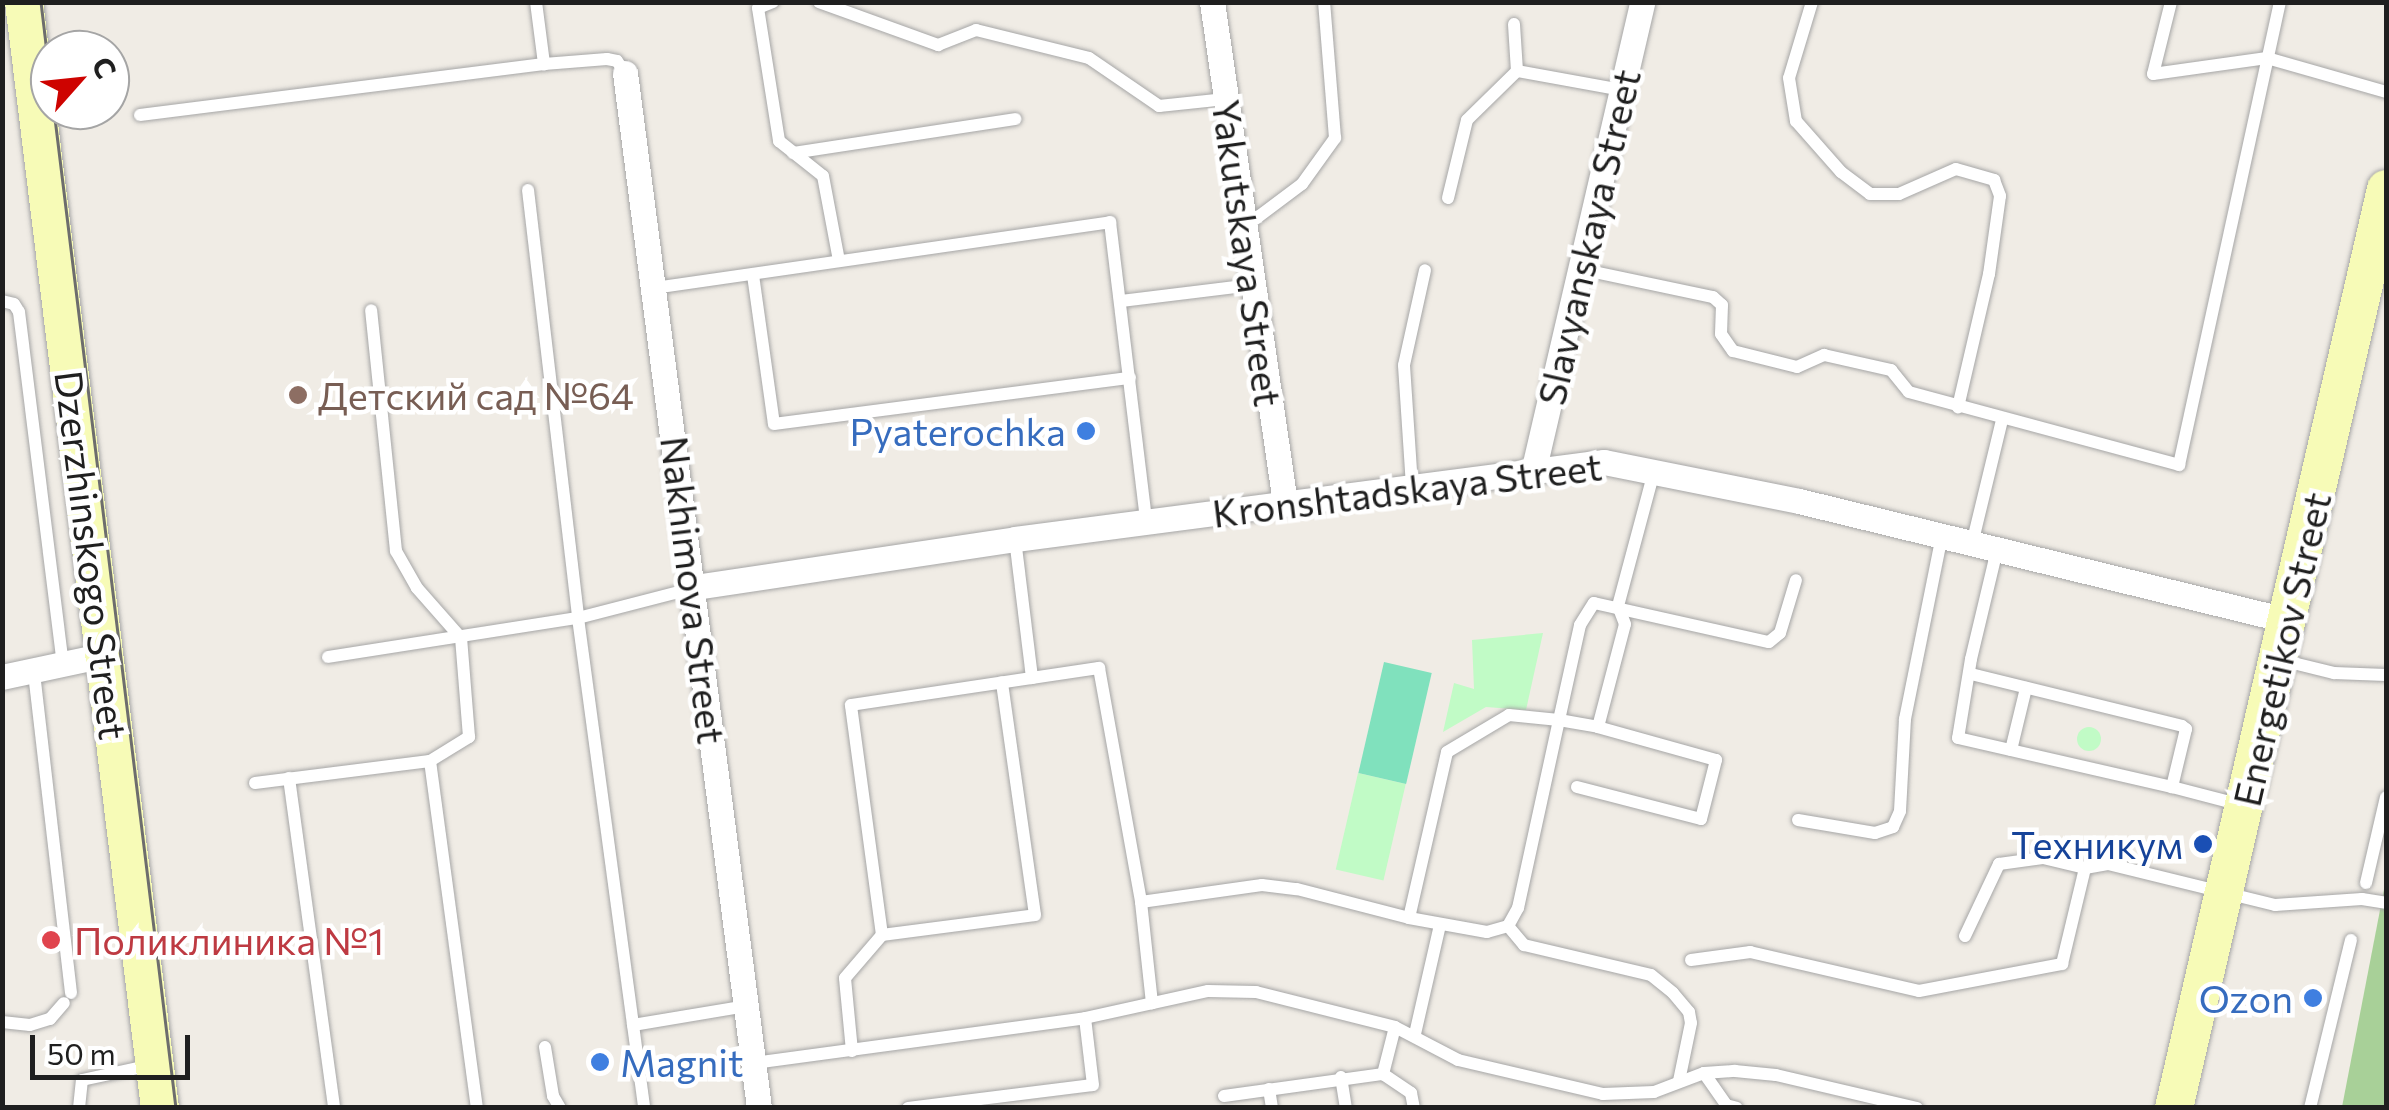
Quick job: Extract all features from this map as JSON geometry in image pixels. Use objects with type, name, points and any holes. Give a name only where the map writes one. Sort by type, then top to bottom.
[{"type":"main road","name":"Dzerzhinskogo Street","points":[[24,2],[160,1108]]},
{"type":"main road","name":"Energetikov Street","points":[[2174,1108],[2386,190]]},
{"type":"street","name":"Yakutskaya Street","points":[[1212,2],[1285,503]]},
{"type":"street","name":"Slavyanskaya Street","points":[[1533,472],[1642,2]]},
{"type":"street","name":"Nakhimova Street","points":[[625,74],[695,588],[759,1108]]},
{"type":"street","name":"Kronshtadskaya Street","points":[[695,588],[1015,540],[1604,462],[1654,469],[2286,620]]},
{"type":"street","points":[[2,677],[105,655]]},
{"type":"lane","points":[[536,2],[544,64]]},
{"type":"lane","points":[[773,2],[758,8],[778,141],[823,176],[839,261]]},
{"type":"lane","points":[[819,2],[938,45],[976,30],[1089,58],[1158,106],[1226,99]]},
{"type":"lane","points":[[1244,227],[1302,184],[1335,138],[1324,2]]},
{"type":"lane","points":[[1812,2],[1789,78],[1796,121],[1840,172],[1870,194],[1899,194],[1956,170],[1967,171],[1994,180],[2000,196],[1990,274],[1958,407]]},
{"type":"lane","points":[[2170,2],[2153,74],[2266,58],[2386,92]]},
{"type":"lane","points":[[1580,269],[1713,297],[1722,305],[1721,334],[1733,350],[1797,367],[1824,355],[1891,370],[1909,392],[2179,465],[2280,2]]},
{"type":"lane","points":[[1448,198],[1467,120],[1516,71],[1514,24]]},
{"type":"lane","points":[[140,115],[544,64],[607,60],[617,62],[625,74]]},
{"type":"lane","points":[[1516,71],[1622,90]]},
{"type":"lane","points":[[793,152],[1015,119]]},
{"type":"lane","points":[[528,190],[578,618],[644,1108]]},
{"type":"lane","points":[[654,288],[1110,222],[1146,522]]},
{"type":"lane","points":[[1412,486],[1404,364],[1425,270]]},
{"type":"lane","points":[[753,275],[774,424],[1130,378]]},
{"type":"lane","points":[[1121,300],[1252,285]]},
{"type":"lane","points":[[2,302],[14,304],[19,312],[63,665]]},
{"type":"lane","points":[[255,783],[430,761],[469,737],[461,638],[418,588],[396,551],[371,310]]},
{"type":"lane","points":[[2002,420],[1970,659],[1972,674],[1958,738],[2244,806]]},
{"type":"lane","points":[[1598,727],[1625,624],[1618,606],[1654,469]]},
{"type":"lane","points":[[1798,820],[1874,833],[1893,827],[1900,810],[1905,719],[1942,536]]},
{"type":"lane","points":[[1015,540],[1032,678]]},
{"type":"lane","points":[[1141,902],[1262,885],[1298,889],[1440,925],[1487,932],[1508,926],[1518,908],[1580,625],[1594,603],[1755,642],[1769,642],[1780,632],[1796,580]]},
{"type":"lane","points":[[328,656],[578,618],[695,588]]},
{"type":"lane","points":[[2278,660],[2334,673],[2386,674]]},
{"type":"lane","points":[[882,935],[851,705],[1098,668],[1141,902],[1152,1003]]},
{"type":"lane","points":[[2,1022],[30,1025],[50,1019],[68,998],[34,673]]},
{"type":"lane","points":[[1972,674],[2182,726],[2186,730],[2172,787]]},
{"type":"lane","points":[[852,1050],[845,978],[882,935],[1035,914],[1002,682]]},
{"type":"lane","points":[[2011,750],[2026,688]]},
{"type":"lane","points":[[1408,918],[1446,752],[1509,715],[1598,727],[1716,760],[1702,820],[1576,787]]},
{"type":"lane","points":[[430,761],[477,1108]]},
{"type":"lane","points":[[289,778],[334,1108]]},
{"type":"lane","points":[[2366,883],[2386,797]]},
{"type":"lane","points":[[1965,936],[1999,864],[2043,858],[2085,868],[2108,864],[2275,905],[2362,899],[2386,903]]},
{"type":"lane","points":[[1692,960],[1750,952],[1919,991],[2062,964],[2085,868]]},
{"type":"lane","points":[[1415,1034],[1440,925]]},
{"type":"lane","points":[[1508,926],[1524,945],[1650,975],[1673,993],[1689,1012],[1691,1022],[1679,1081]]},
{"type":"lane","points":[[2310,1108],[2351,940]]},
{"type":"lane","points":[[754,1063],[1085,1018],[1208,991],[1256,992],[1395,1027],[1415,1034],[1458,1060],[1603,1094],[1654,1092],[1704,1074],[1776,1075],[1917,1108]]},
{"type":"lane","points":[[633,1025],[747,1006]]},
{"type":"lane","points":[[908,1108],[1093,1085],[1085,1018]]},
{"type":"lane","points":[[1384,1074],[1395,1027]]},
{"type":"lane","points":[[545,1047],[553,1096],[560,1108]]},
{"type":"lane","points":[[79,1108],[82,1080],[154,1065]]},
{"type":"lane","points":[[1224,1096],[1384,1074],[1412,1094],[1414,1108]]},
{"type":"lane","points":[[1704,1074],[1729,1107]]},
{"type":"lane","points":[[1341,1077],[1346,1108]]},
{"type":"lane","points":[[1269,1089],[1272,1108]]},
{"type":"green space","points":[[1543,633],[1526,710],[1486,707],[1443,732],[1454,683],[1474,689],[1472,640]]},
{"type":"green space","points":[[1384,662],[1432,673],[1406,784],[1358,773]]},
{"type":"green space","points":[[2089,727],[2101,739],[2089,751],[2077,739]]},
{"type":"green space","points":[[1358,773],[1406,784],[1383,880],[1336,869]]},
{"type":"green space","points":[[2386,879],[2386,1107],[2342,1107]]},
{"type":"tram line","points":[[41,2],[44,30]]},
{"type":"tram line","points":[[56,130],[176,1108]]},
{"type":"place","name":"Детский сад №64","points":[[298,395]]},
{"type":"place","name":"Pyaterochka","points":[[1086,431]]},
{"type":"place","name":"Техникум","points":[[2203,844]]},
{"type":"place","name":"Поликлиника №1","points":[[51,940]]},
{"type":"place","name":"Ozon","points":[[2313,998]]},
{"type":"place","name":"Magnit","points":[[600,1062]]}]
